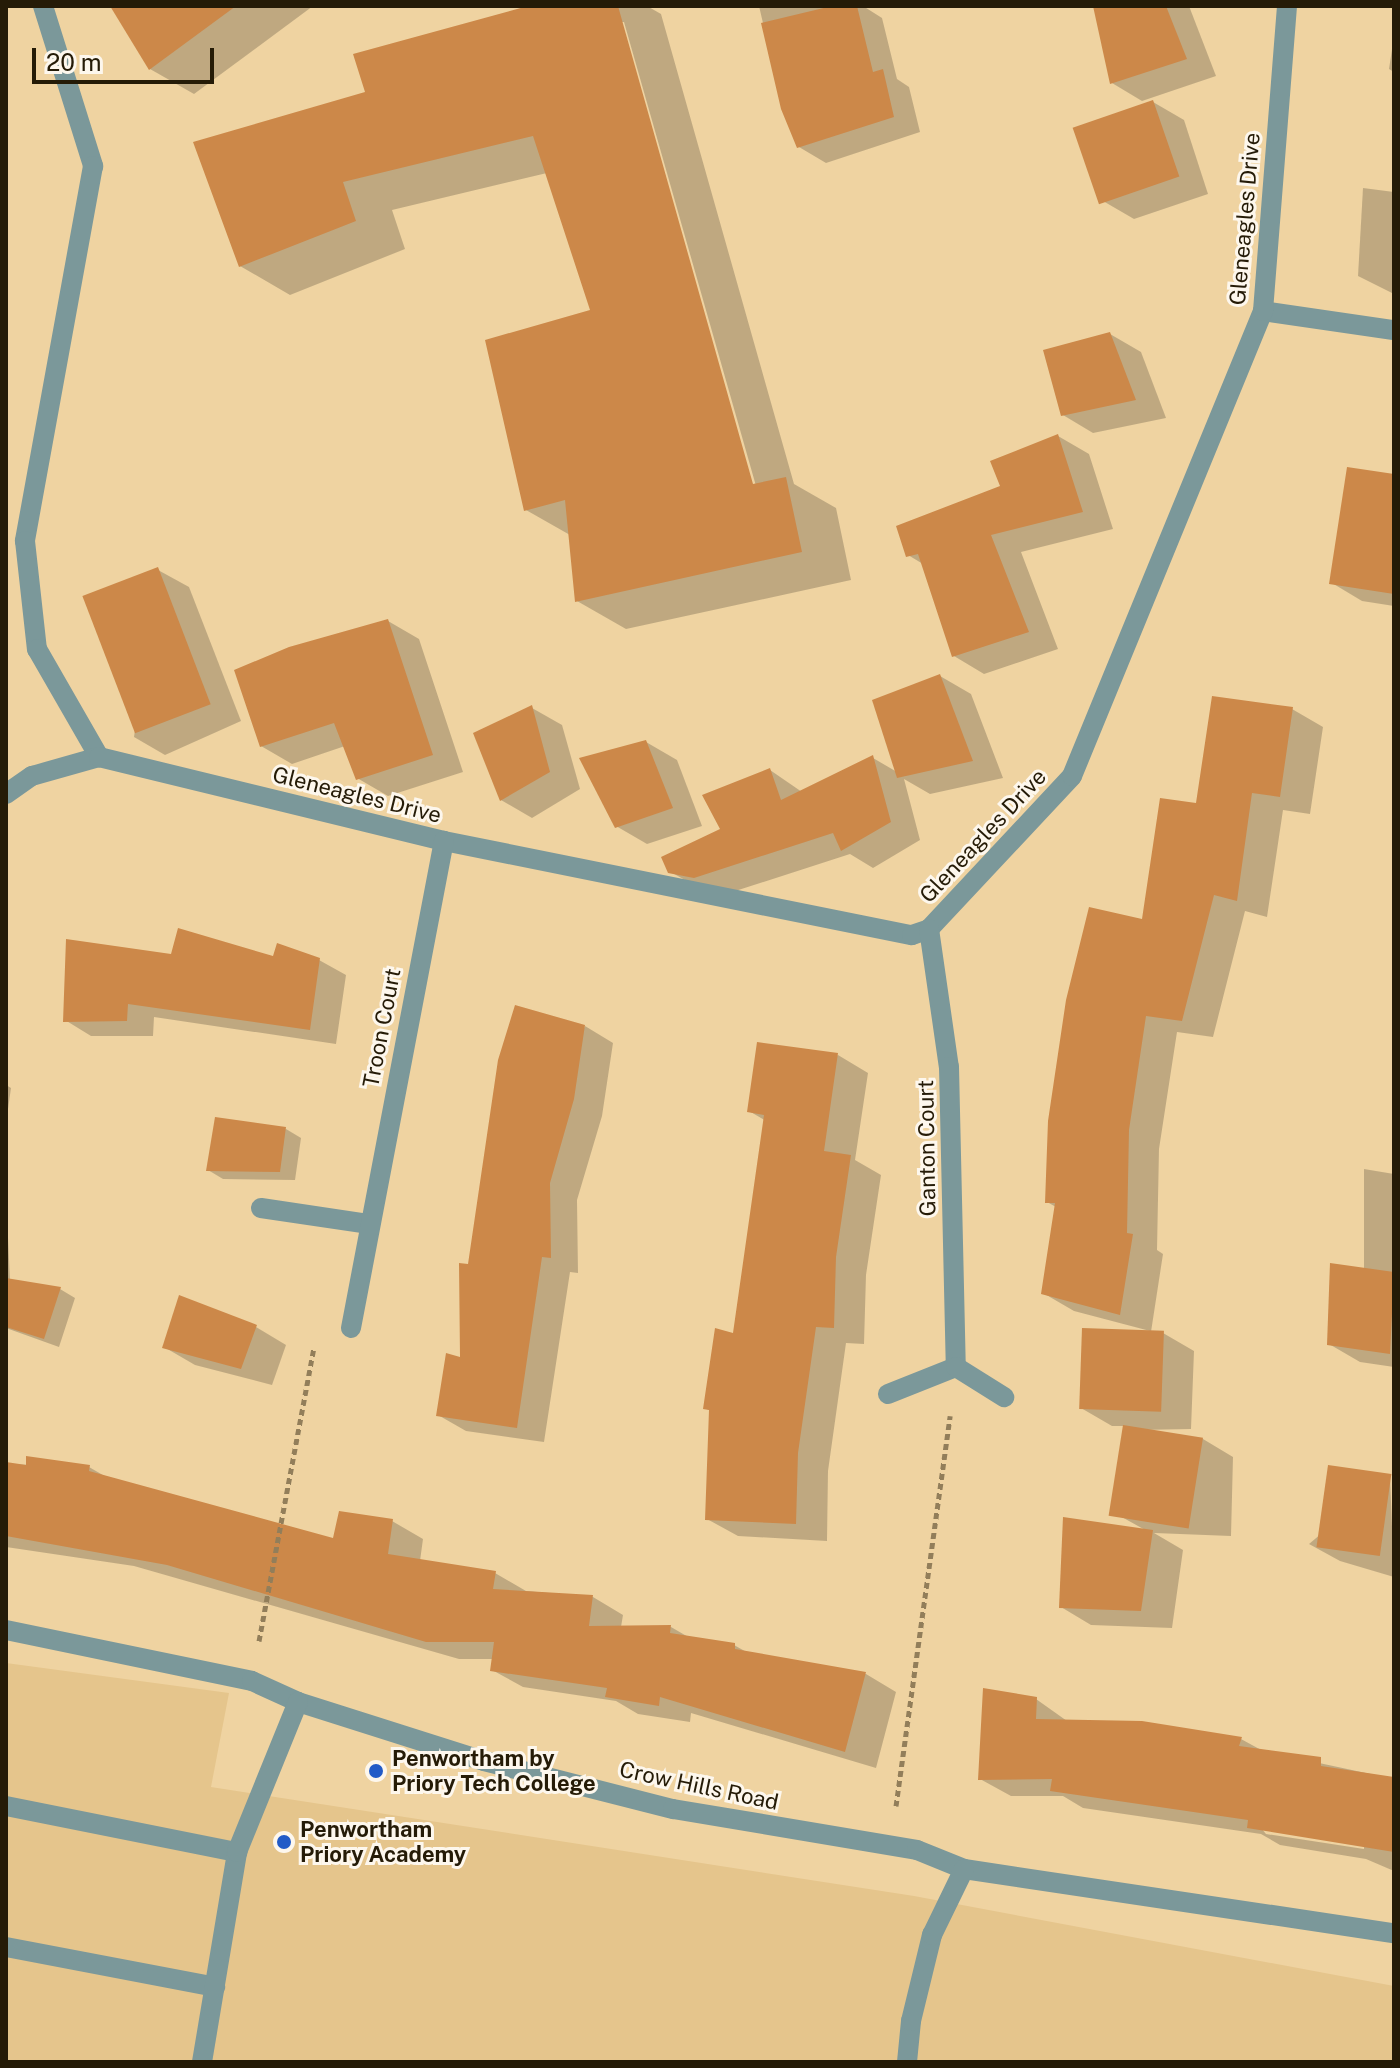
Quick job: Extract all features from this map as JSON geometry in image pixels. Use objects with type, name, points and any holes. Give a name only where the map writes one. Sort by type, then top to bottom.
[{"type":"street","points":[[43,6],[93,166],[25,541],[37,649],[99,757]]},
{"type":"street","name":"Gleneagles Drive","points":[[6,794],[32,776],[99,757],[444,841],[912,935],[929,929],[1072,776],[1263,311],[1287,6]]},
{"type":"street","points":[[1263,311],[1394,330]]},
{"type":"street","name":"Troon Court","points":[[351,1328],[368,1224],[444,841]]},
{"type":"street","name":"Ganton Court","points":[[929,929],[949,1067],[956,1367]]},
{"type":"street","points":[[261,1208],[368,1224]]},
{"type":"street","points":[[888,1394],[956,1367],[1004,1397]]},
{"type":"street","name":"Crow Hills Road","points":[[6,1630],[252,1681],[298,1702],[484,1761],[673,1809],[917,1850],[964,1869],[1394,1933]]},
{"type":"street","points":[[202,2062],[237,1852],[298,1702]]},
{"type":"street","points":[[6,1806],[237,1852]]},
{"type":"street","points":[[907,2062],[911,2021],[932,1935],[964,1869]]},
{"type":"street","points":[[6,1947],[215,1987]]},
{"type":"path","points":[[252,1681],[317,1328],[351,1328]]},
{"type":"path","points":[[890,1847],[956,1367]]},
{"type":"shaded area","name":"Penwortham Priory Academy","points":[[6,1663],[229,1693],[211,1787],[914,1896],[1394,1986],[1394,2062],[6,2062]]},
{"type":"building","points":[[110,6],[236,6],[149,70]]},
{"type":"building","points":[[528,6],[618,6],[753,484],[786,477],[802,552],[575,602],[565,500],[524,511],[485,340],[590,310],[533,136],[343,182],[356,221],[239,267],[193,142],[365,92],[353,54]]},
{"type":"building","points":[[832,6],[857,6],[873,72],[883,69],[894,117],[797,148],[781,109],[761,23]]},
{"type":"building","points":[[1093,6],[1166,6],[1187,59],[1110,84]]},
{"type":"building","points":[[1153,100],[1179,177],[1099,204],[1073,128]]},
{"type":"building","points":[[1110,332],[1136,400],[1061,416],[1043,350]]},
{"type":"building","points":[[1058,434],[1083,512],[991,535],[1029,632],[952,657],[918,554],[906,557],[896,526],[1000,486],[990,461]]},
{"type":"building","points":[[1347,467],[1394,474],[1394,594],[1329,584]]},
{"type":"building","points":[[158,567],[211,704],[135,733],[82,596]]},
{"type":"building","points":[[388,619],[433,755],[356,780],[334,723],[260,747],[234,670],[289,647]]},
{"type":"building","points":[[940,674],[973,761],[897,778],[872,700]]},
{"type":"building","points":[[1212,696],[1293,707],[1280,797],[1252,793],[1237,901],[1214,895],[1182,1021],[1146,1016],[1129,1130],[1127,1233],[1133,1234],[1120,1315],[1041,1294],[1055,1203],[1045,1203],[1048,1121],[1066,1000],[1089,907],[1142,919],[1160,798],[1196,803]]},
{"type":"building","points":[[532,705],[550,772],[500,801],[473,733]]},
{"type":"building","points":[[646,740],[673,808],[615,828],[579,758]]},
{"type":"building","points":[[873,755],[891,822],[841,851],[833,833],[694,878],[668,873],[661,857],[720,829],[702,795],[770,768],[781,800]]},
{"type":"building","points":[[178,928],[273,956],[277,943],[320,958],[310,1030],[128,1004],[127,1021],[63,1022],[66,939],[171,954]]},
{"type":"building","points":[[515,1005],[585,1025],[574,1099],[550,1183],[551,1258],[542,1257],[517,1428],[436,1416],[446,1353],[460,1357],[459,1263],[468,1264],[498,1060]]},
{"type":"building","points":[[757,1042],[838,1053],[824,1151],[851,1155],[836,1257],[834,1328],[816,1327],[798,1453],[796,1524],[705,1520],[709,1410],[703,1409],[715,1328],[733,1333],[764,1115],[747,1112]]},
{"type":"building","points":[[215,1117],[286,1127],[280,1172],[206,1171]]},
{"type":"building","points":[[1330,1263],[1394,1272],[1390,1354],[1327,1345]]},
{"type":"building","points":[[6,1278],[61,1287],[44,1339],[6,1327]]},
{"type":"building","points":[[179,1295],[257,1325],[241,1369],[162,1348]]},
{"type":"building","points":[[1082,1328],[1164,1331],[1161,1412],[1079,1409]]},
{"type":"building","points":[[1123,1425],[1203,1438],[1189,1529],[1109,1516]]},
{"type":"building","points":[[26,1456],[90,1465],[89,1471],[333,1538],[339,1511],[393,1519],[388,1554],[496,1571],[493,1589],[593,1595],[589,1626],[671,1625],[670,1633],[735,1643],[735,1649],[866,1672],[845,1752],[660,1697],[659,1706],[605,1697],[607,1688],[490,1671],[494,1642],[426,1642],[167,1565],[6,1536],[6,1462],[26,1465]]},
{"type":"building","points":[[1328,1465],[1391,1474],[1380,1556],[1316,1547]]},
{"type":"building","points":[[1063,1517],[1153,1530],[1141,1611],[1059,1608]]},
{"type":"building","points":[[983,1688],[1037,1697],[1036,1719],[1142,1721],[1242,1737],[1239,1746],[1321,1757],[1321,1766],[1394,1777],[1394,1852],[1247,1828],[1248,1820],[1050,1791],[1052,1779],[978,1780]]},
{"type":"place","name":"Penwortham by Priory Tech College","points":[[376,1771]]},
{"type":"place","name":"Penwortham Priory Academy","points":[[284,1842]]}]
